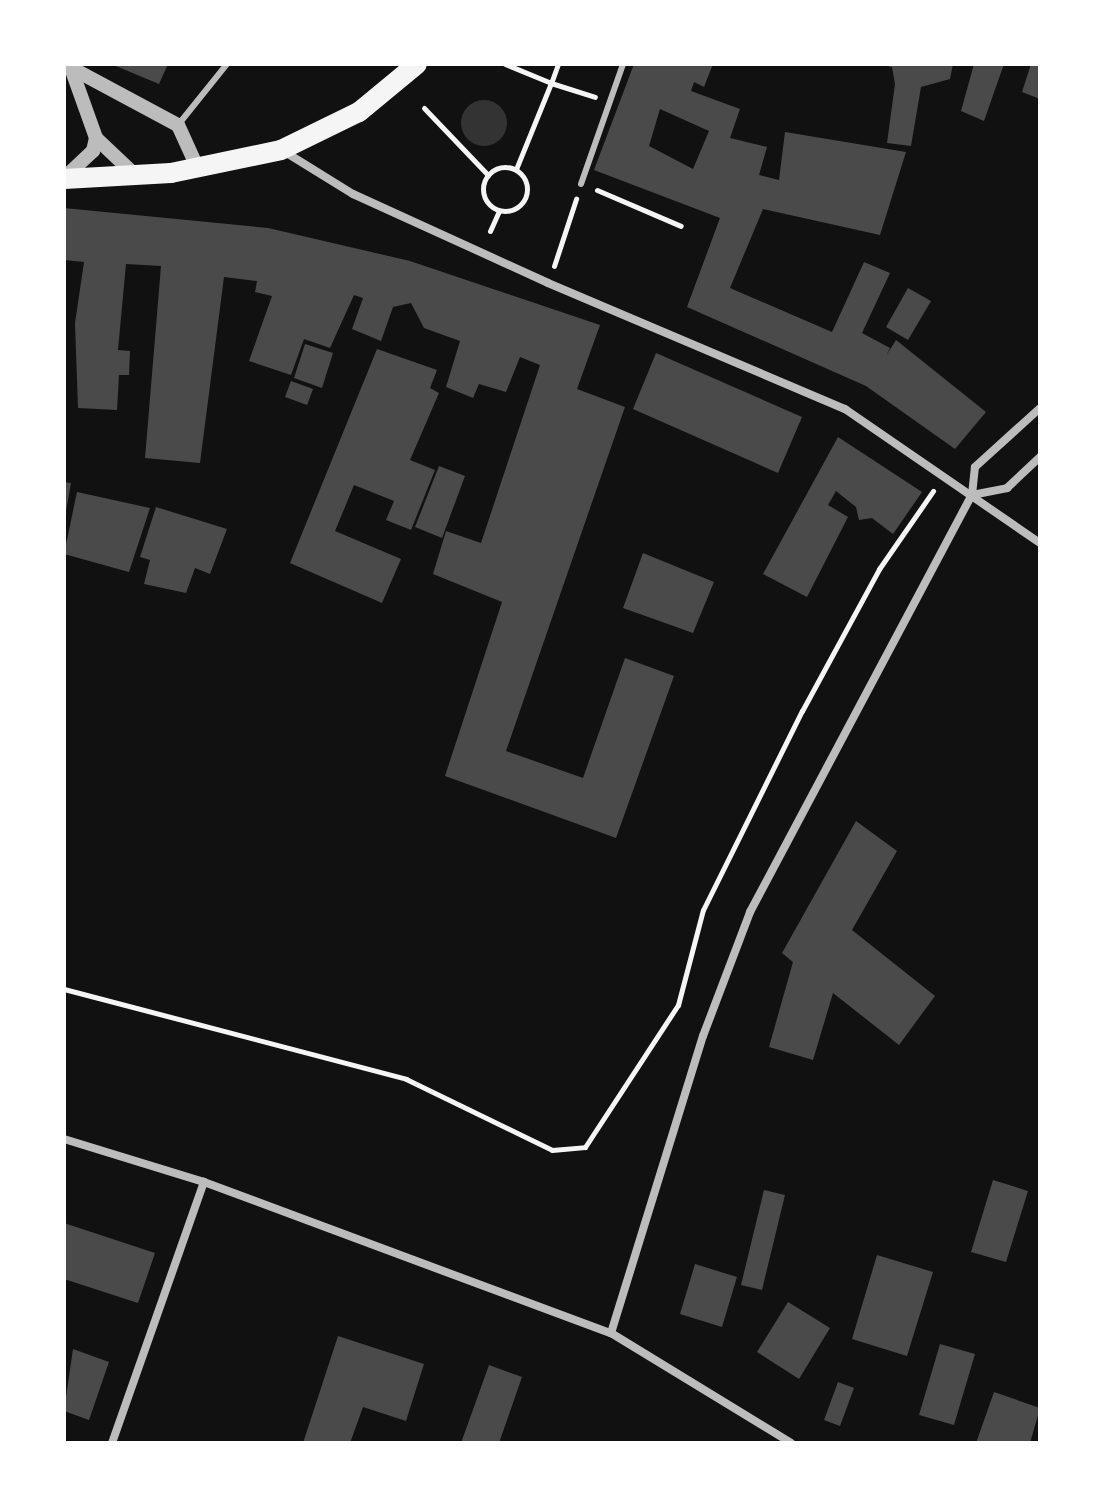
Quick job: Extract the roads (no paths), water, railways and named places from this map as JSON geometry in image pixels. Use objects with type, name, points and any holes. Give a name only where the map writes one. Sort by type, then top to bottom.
[{"type":"main road","points":[[64,178],[140,176],[198,169],[281,150],[359,112],[417,64]]},
{"type":"street","points":[[68,66],[178,125],[198,169]]},
{"type":"street","points":[[68,66],[96,138],[123,170],[140,176]]},
{"type":"street","points":[[64,178],[93,151],[96,138]]},
{"type":"street","points":[[281,150],[353,194],[548,283],[845,409],[1040,543]]},
{"type":"street","points":[[611,1333],[703,1036],[750,912],[972,495],[975,467],[1040,408]]},
{"type":"street","points":[[972,495],[1007,488],[1040,457]]},
{"type":"street","points":[[64,1139],[204,1182],[611,1333],[791,1443]]},
{"type":"street","points":[[112,1443],[204,1182]]},
{"type":"lane","points":[[178,125],[227,64]]},
{"type":"lane","points":[[581,184],[623,64]]}]
